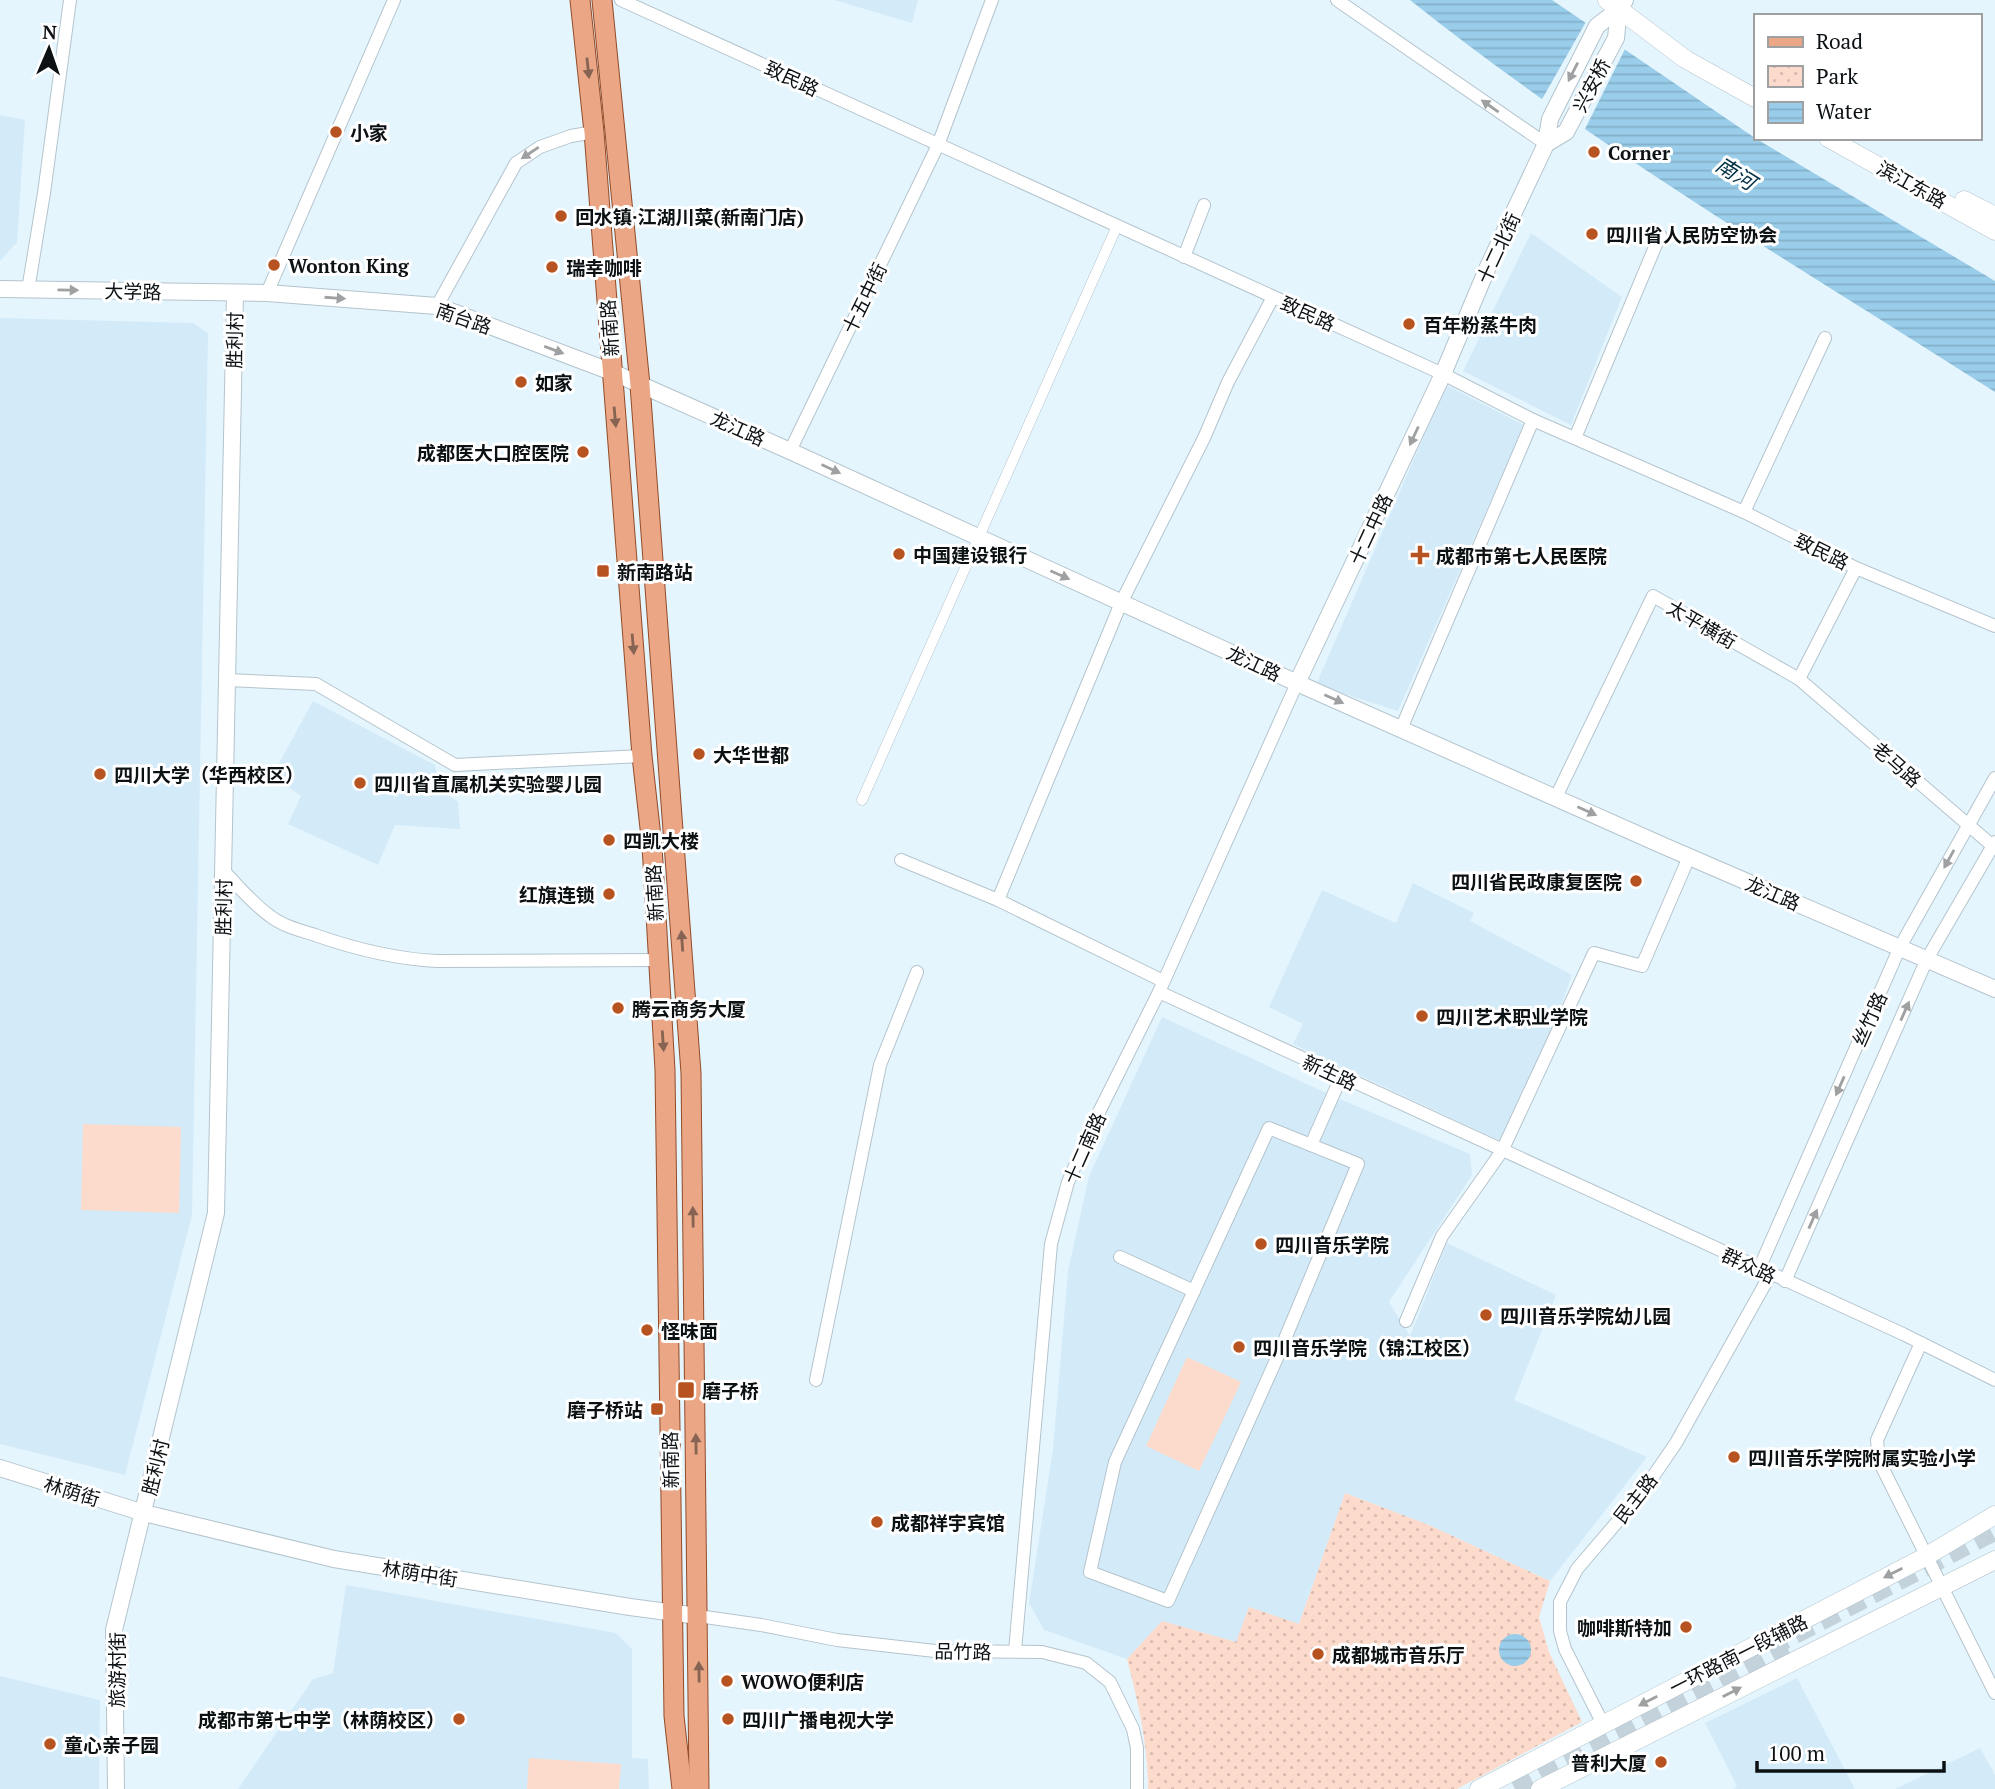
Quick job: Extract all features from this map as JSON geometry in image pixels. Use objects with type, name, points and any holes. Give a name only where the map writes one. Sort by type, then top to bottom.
[{"type":"main road","name":"新南路","points":[[580,0],[594,132],[642,756],[652,846],[664,1070],[674,1717],[682,1789]]},
{"type":"main road","name":"新南路","points":[[602,0],[640,385],[691,1073],[699,1789]]},
{"type":"main road","points":[[1619,2],[1754,88]]},
{"type":"main road","points":[[1619,2],[1685,59],[1754,97]]},
{"type":"main road","name":"滨江东路","points":[[1832,140],[1995,230]]},
{"type":"main road","name":"滨江东路","points":[[1844,140],[1995,216]]},
{"type":"main road","name":"一环路南一段辅路","points":[[1479,1789],[1926,1557],[1995,1516]]},
{"type":"main road","name":"一环路南一段辅路","points":[[1540,1789],[1995,1560]]},
{"type":"main road","points":[[700,1716],[713,1789]]},
{"type":"main road","points":[[670,1789],[674,1717]]},
{"type":"street","points":[[28,290],[70,0]]},
{"type":"street","points":[[267,293],[394,0]]},
{"type":"street","name":"致民路","points":[[621,0],[1443,374],[1533,420],[1744,512],[1856,568],[1995,626]]},
{"type":"street","name":"十五中街","points":[[790,451],[938,145],[992,0]]},
{"type":"street","points":[[1337,0],[1546,144]]},
{"type":"street","name":"十二北街","points":[[1443,374],[1487,269],[1546,144],[1550,119],[1597,26],[1619,2]]},
{"type":"street","name":"兴安桥","points":[[1546,144],[1566,132],[1616,38],[1619,2]]},
{"type":"street","points":[[437,306],[516,163],[540,147],[571,136],[594,132]]},
{"type":"street","points":[[1184,257],[1204,205]]},
{"type":"street","points":[[862,800],[1117,226]]},
{"type":"street","points":[[1575,438],[1660,235]]},
{"type":"street","name":"大学路","points":[[0,289],[267,293]]},
{"type":"street","name":"胜利村","points":[[144,1513],[216,1213],[235,293]]},
{"type":"street","name":"南台路","points":[[267,293],[437,306],[612,372]]},
{"type":"street","points":[[998,900],[1121,603],[1204,438],[1228,382],[1273,297]]},
{"type":"street","points":[[1744,512],[1825,338]]},
{"type":"street","name":"龙江路","points":[[612,372],[1297,683],[1689,857],[1900,947]]},
{"type":"street","name":"十二中路","points":[[1297,683],[1443,374]]},
{"type":"street","points":[[1401,729],[1533,420]]},
{"type":"street","points":[[1799,679],[1856,568]]},
{"type":"street","name":"太平横街","points":[[1556,797],[1653,596],[1799,679]]},
{"type":"street","name":"老马路","points":[[1799,679],[1968,826],[1994,845]]},
{"type":"street","points":[[226,680],[316,684],[455,765],[642,756]]},
{"type":"street","name":"十二南路","points":[[1016,1651],[1051,1244],[1068,1182],[1093,1124],[1161,987],[1297,683]]},
{"type":"street","name":"丝竹路","points":[[1765,1272],[1900,947],[1995,778]]},
{"type":"street","name":"丝竹路","points":[[1785,1281],[1927,959],[1994,845]]},
{"type":"street","points":[[1406,1321],[1441,1236],[1502,1152],[1594,953],[1642,966],[1689,857]]},
{"type":"street","name":"新生路","points":[[901,859],[998,900],[1161,987],[1341,1077],[1502,1152]]},
{"type":"street","points":[[223,870],[270,916],[288,926],[353,948],[414,960],[437,961],[657,960]]},
{"type":"street","points":[[1900,947],[1995,989]]},
{"type":"street","points":[[816,1380],[880,1065],[917,972]]},
{"type":"street","points":[[1311,1145],[1341,1077]]},
{"type":"street","points":[[1269,1128],[1358,1164],[1277,1358],[1168,1601],[1090,1572],[1115,1462],[1194,1291],[1269,1128]]},
{"type":"street","name":"群众路","points":[[1502,1152],[1921,1343],[1995,1380]]},
{"type":"street","points":[[1121,1257],[1194,1291]]},
{"type":"street","name":"民主路","points":[[1603,1724],[1566,1649],[1560,1631],[1560,1602],[1577,1569],[1641,1494],[1676,1443],[1765,1272]]},
{"type":"street","points":[[1921,1343],[1878,1440],[1879,1461],[1995,1693]]},
{"type":"street","name":"林荫街","points":[[0,1468],[144,1513]]},
{"type":"street","name":"林荫中街","points":[[144,1513],[334,1559],[698,1616]]},
{"type":"street","name":"旅游村街","points":[[116,1789],[114,1630],[144,1513]]},
{"type":"street","name":"品竹路","points":[[698,1616],[837,1640],[935,1651],[1042,1652],[1086,1663],[1110,1682],[1117,1693],[1138,1748],[1137,1789]]},
{"type":"shaded area","points":[[834,0],[918,0],[912,23]]},
{"type":"shaded area","points":[[0,115],[25,120],[17,242],[0,261]]},
{"type":"shaded area","points":[[1531,233],[1622,297],[1571,425],[1463,371]]},
{"type":"shaded area","name":"四川大学（华西校区）","points":[[0,318],[193,323],[208,333],[192,1215],[125,1475],[0,1444]]},
{"type":"shaded area","name":"成都市第七人民医院","points":[[1446,385],[1524,425],[1398,711],[1316,685]]},
{"type":"shaded area","name":"四川省直属机关实验婴儿园","points":[[313,701],[435,765],[440,790],[458,802],[460,829],[395,825],[378,865],[288,824],[301,796],[272,776]]},
{"type":"shaded area","name":"四川艺术职业学院","points":[[1413,883],[1474,913],[1470,921],[1572,975],[1550,1037],[1500,1141],[1293,1044],[1303,1024],[1269,1007],[1322,890],[1396,923]]},
{"type":"shaded area","name":"四川音乐学院（锦江校区）","points":[[1162,1017],[1333,1096],[1470,1154],[1472,1175],[1389,1302],[1410,1336],[1447,1243],[1556,1295],[1514,1400],[1647,1457],[1550,1581],[1429,1525],[1345,1493],[1299,1624],[1237,1642],[1162,1622],[1127,1659],[1044,1630],[1029,1603],[1053,1449],[1068,1271],[1089,1176]]},
{"type":"shaded area","name":"成都市第七中学（林荫校区）","points":[[346,1585],[616,1633],[632,1649],[632,1758],[648,1759],[649,1789],[238,1789],[313,1679],[333,1673]]},
{"type":"shaded area","name":"童心亲子园","points":[[0,1676],[100,1700],[99,1789],[0,1789]]},
{"type":"shaded area","points":[[1797,1678],[1855,1789],[1733,1789],[1737,1786],[1705,1723]]},
{"type":"shaded area","points":[[1980,1748],[1995,1775],[1995,1789],[1895,1789]]},
{"type":"green space","points":[[83,1124],[181,1127],[179,1213],[81,1210]]},
{"type":"green space","points":[[1187,1357],[1241,1382],[1199,1471],[1146,1446]]},
{"type":"green space","points":[[1345,1493],[1429,1525],[1550,1581],[1539,1617],[1549,1652],[1582,1722],[1457,1789],[1148,1789],[1144,1739],[1127,1659],[1162,1621],[1236,1642],[1249,1607],[1299,1624]]},
{"type":"green space","points":[[529,1758],[621,1764],[619,1789],[527,1789]]},
{"type":"water","name":"南河","points":[[1410,0],[1552,0],[1754,137],[1754,140],[1758,140],[1995,281],[1995,392],[1698,204],[1551,106]]},
{"type":"water","points":[[1515,1634],[1526,1639],[1531,1650],[1526,1661],[1515,1666],[1504,1661],[1499,1650],[1504,1639]]},
{"type":"pier","points":[[1587,20],[1626,47],[1584,131],[1541,101]]},
{"type":"tunnel","points":[[1769,1648],[1995,1531]]},
{"type":"tunnel","points":[[1515,1789],[1788,1649]]},
{"type":"place","name":"小家","points":[[336,132]]},
{"type":"place","name":"Corner","points":[[1594,152]]},
{"type":"place","name":"回水镇·江湖川菜(新南门店)","points":[[561,216]]},
{"type":"place","name":"四川省人民防空协会","points":[[1592,234]]},
{"type":"place","name":"Wonton King","points":[[274,265]]},
{"type":"place","name":"瑞幸咖啡","points":[[552,267]]},
{"type":"place","name":"百年粉蒸牛肉","points":[[1409,324]]},
{"type":"place","name":"如家","points":[[521,382]]},
{"type":"place","name":"成都医大口腔医院","points":[[583,452]]},
{"type":"place","name":"中国建设银行","points":[[899,554]]},
{"type":"place","name":"成都市第七人民医院","points":[[1420,555]]},
{"type":"place","name":"新南路站","points":[[603,571]]},
{"type":"place","name":"大华世都","points":[[699,754]]},
{"type":"place","name":"四川大学（华西校区）","points":[[100,774]]},
{"type":"place","name":"四川省直属机关实验婴儿园","points":[[360,783]]},
{"type":"place","name":"四凯大楼","points":[[609,840]]},
{"type":"place","name":"四川省民政康复医院","points":[[1636,881]]},
{"type":"place","name":"红旗连锁","points":[[609,894]]},
{"type":"place","name":"腾云商务大厦","points":[[618,1008]]},
{"type":"place","name":"四川艺术职业学院","points":[[1422,1016]]},
{"type":"place","name":"四川音乐学院","points":[[1261,1244]]},
{"type":"place","name":"四川音乐学院幼儿园","points":[[1486,1315]]},
{"type":"place","name":"怪味面","points":[[647,1330]]},
{"type":"place","name":"四川音乐学院（锦江校区）","points":[[1239,1347]]},
{"type":"place","name":"磨子桥","points":[[686,1390]]},
{"type":"place","name":"磨子桥站","points":[[657,1409]]},
{"type":"place","name":"四川音乐学院附属实验小学","points":[[1734,1457]]},
{"type":"place","name":"成都祥宇宾馆","points":[[877,1522]]},
{"type":"place","name":"咖啡斯特加","points":[[1686,1627]]},
{"type":"place","name":"成都城市音乐厅","points":[[1318,1654]]},
{"type":"place","name":"WOWO便利店","points":[[727,1681]]},
{"type":"place","name":"成都市第七中学（林荫校区）","points":[[459,1719]]},
{"type":"place","name":"四川广播电视大学","points":[[728,1719]]},
{"type":"place","name":"童心亲子园","points":[[50,1744]]},
{"type":"place","name":"普利大厦","points":[[1661,1762]]}]
